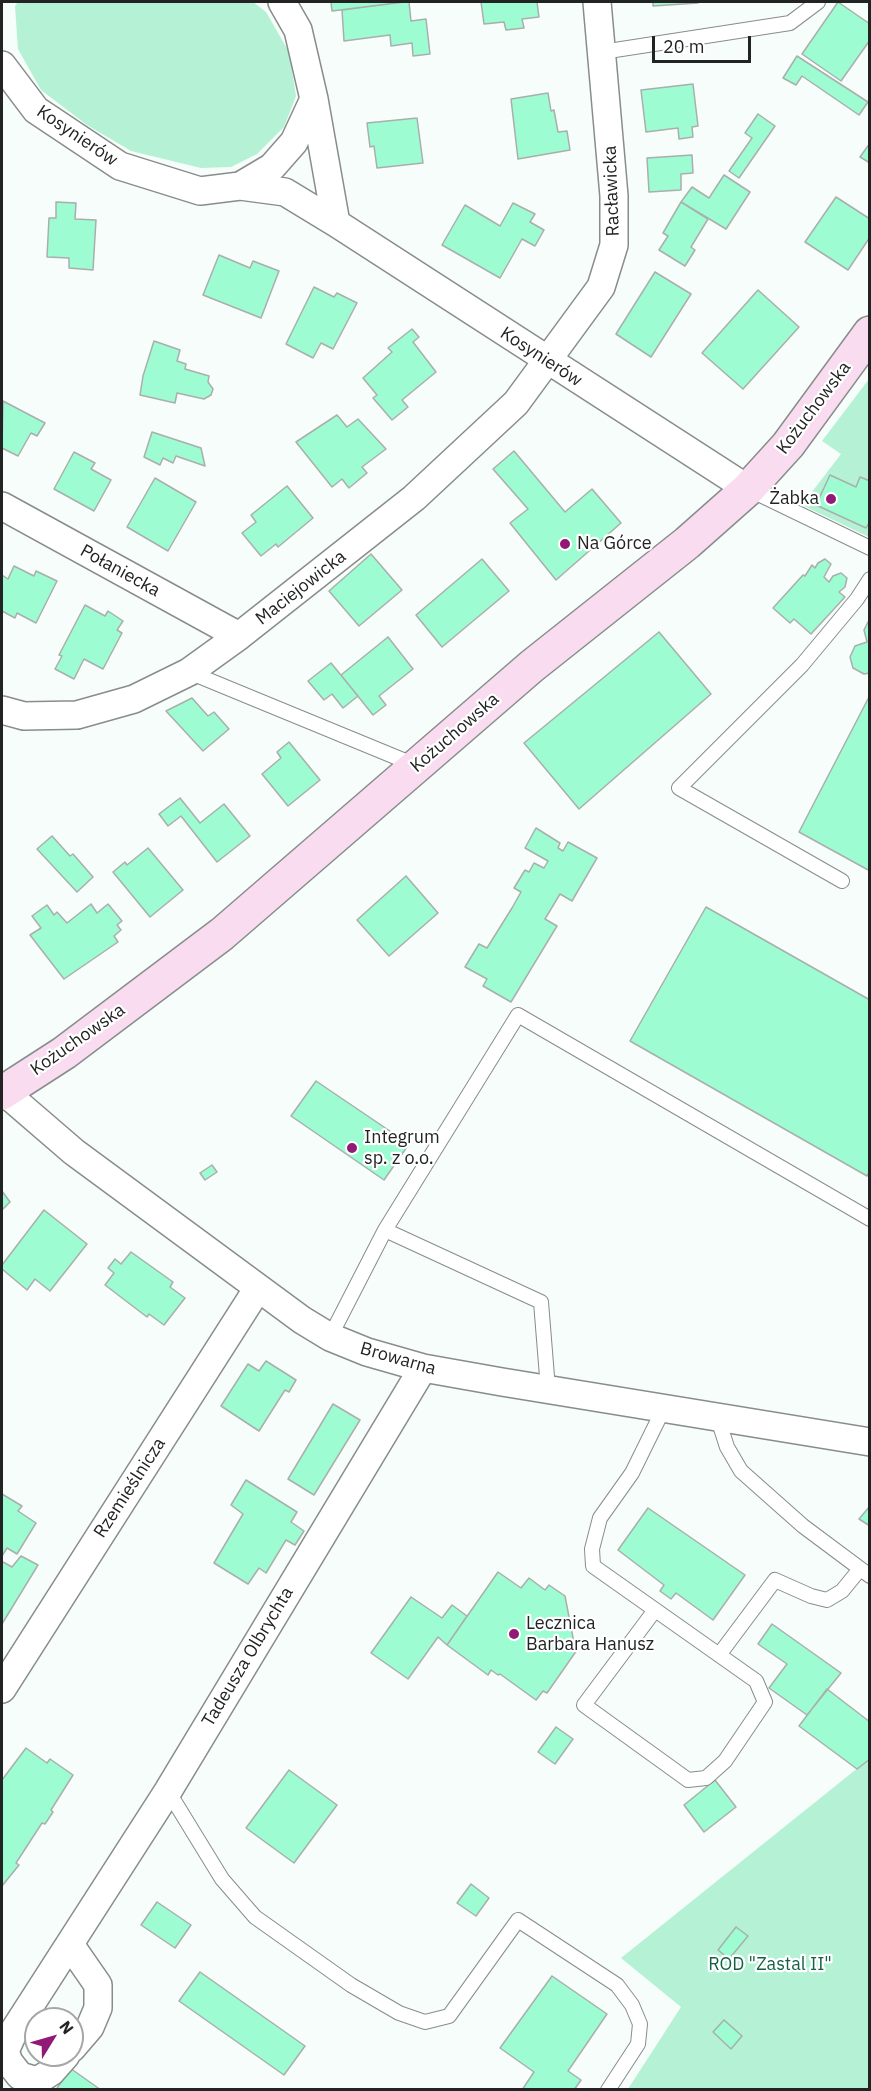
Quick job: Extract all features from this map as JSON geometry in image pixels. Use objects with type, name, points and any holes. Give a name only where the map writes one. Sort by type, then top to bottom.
[{"type":"main road","name":"Kożuchowska","points":[[3,1091],[64,1053],[222,934],[532,666],[687,543],[748,489],[788,445],[870,333]]},
{"type":"street","points":[[282,2],[298,30],[314,99],[336,223]]},
{"type":"street","name":"Racławicka","points":[[549,362],[602,287],[614,245],[614,196],[597,2]]},
{"type":"street","name":"Kosynierów","points":[[2,65],[36,110],[120,166],[200,191],[240,186],[285,192],[748,489]]},
{"type":"street","name":"Kosynierów","points":[[240,186],[272,167],[294,142],[314,99]]},
{"type":"street","name":"Maciejowicka","points":[[2,710],[24,716],[77,715],[134,699],[189,672],[239,636],[414,498],[516,403],[549,362]]},
{"type":"street","name":"Połaniecka","points":[[2,506],[239,636]]},
{"type":"street","name":"Browarna","points":[[3,1091],[74,1152],[258,1288],[330,1337],[367,1352],[423,1368],[870,1442]]},
{"type":"street","name":"Rzemieślnicza","points":[[2,1689],[258,1288]]},
{"type":"street","name":"Tadeusza Olbrychta","points":[[30,2007],[71,1946],[168,1791],[423,1368]]},
{"type":"street","points":[[71,1946],[98,1985],[98,2008],[90,2027],[84,2034]]},
{"type":"street","name":"Tadeusza Olbrychta","points":[[24,2016],[5,2050],[9,2062],[20,2076],[37,2080],[55,2067]]},
{"type":"lane","points":[[602,52],[790,23],[818,2]]},
{"type":"lane","points":[[748,489],[870,548]]},
{"type":"lane","points":[[842,881],[679,788],[802,665],[857,599],[870,579]]},
{"type":"lane","points":[[189,672],[416,766]]},
{"type":"lane","points":[[330,1337],[385,1230],[518,1015],[870,1219]]},
{"type":"lane","points":[[385,1230],[541,1302],[548,1389]]},
{"type":"lane","points":[[655,1610],[584,1705],[688,1779],[706,1778],[725,1761],[765,1702],[756,1681],[593,1566],[592,1549],[600,1518],[632,1473],[664,1408]]},
{"type":"lane","points":[[717,1416],[727,1448],[741,1471],[804,1526],[865,1572],[827,1600],[811,1596],[775,1580],[719,1655]]},
{"type":"lane","points":[[168,1791],[222,1879],[255,1917],[351,1985],[399,2013],[425,2022],[449,2016],[518,1920],[616,1985],[632,2005],[640,2024],[638,2044],[608,2090]]},
{"type":"green space","points":[[18,2],[253,2],[266,12],[289,52],[296,96],[284,127],[257,154],[231,167],[201,168],[131,151],[87,125],[41,90],[18,49],[15,6]]},
{"type":"green space","points":[[869,379],[869,537],[802,505],[841,454],[822,441]]},
{"type":"green space","name":"ROD \"Zastal II\"","points":[[869,1759],[869,2089],[628,2089],[681,2007],[621,1958]]},
{"type":"building","points":[[331,2],[404,2],[332,11]]},
{"type":"building","points":[[409,2],[411,21],[426,19],[430,54],[413,56],[412,43],[391,46],[390,35],[344,41],[342,10]]},
{"type":"building","points":[[481,2],[537,2],[539,17],[522,19],[524,28],[506,30],[504,22],[484,24]]},
{"type":"building","points":[[653,2],[697,2],[698,3],[653,6]]},
{"type":"building","points":[[838,2],[870,24],[870,40],[841,81],[802,54]]},
{"type":"building","points":[[797,56],[868,102],[859,115],[802,76],[796,85],[783,78]]},
{"type":"building","points":[[693,84],[698,126],[692,127],[693,137],[679,139],[678,128],[646,132],[641,90]]},
{"type":"building","points":[[548,93],[558,132],[567,131],[570,150],[518,159],[511,99]]},
{"type":"building","points":[[758,114],[775,126],[739,178],[729,171],[752,138],[745,133]]},
{"type":"building","points":[[417,118],[423,163],[377,168],[374,146],[370,147],[367,123]]},
{"type":"building","points":[[870,143],[870,163],[860,157]]},
{"type":"building","points":[[692,155],[693,173],[681,174],[681,190],[649,192],[647,158]]},
{"type":"building","points":[[724,175],[750,192],[726,229],[681,202],[692,187],[709,198]]},
{"type":"building","points":[[836,197],[870,219],[870,237],[848,270],[805,242]]},
{"type":"building","points":[[56,202],[76,203],[75,219],[96,220],[93,270],[69,268],[69,258],[47,257],[49,218],[56,218]]},
{"type":"building","points":[[681,202],[708,219],[691,247],[695,250],[685,266],[659,250],[668,236],[663,233]]},
{"type":"building","points":[[513,203],[535,214],[530,222],[544,230],[535,246],[522,239],[500,278],[442,245],[465,205],[500,226]]},
{"type":"building","points":[[219,255],[250,268],[253,261],[279,271],[261,318],[203,295]]},
{"type":"building","points":[[655,272],[691,294],[651,357],[616,334]]},
{"type":"building","points":[[314,287],[334,297],[337,293],[357,303],[333,349],[321,343],[313,358],[286,344]]},
{"type":"building","points":[[758,290],[799,327],[743,389],[702,353]]},
{"type":"building","points":[[412,329],[419,337],[413,342],[436,372],[402,400],[408,407],[392,420],[373,398],[377,395],[363,378],[392,352],[388,348]]},
{"type":"building","points":[[154,341],[180,350],[177,361],[186,364],[185,369],[209,376],[208,382],[213,389],[211,395],[204,399],[177,393],[175,403],[140,395],[143,376]]},
{"type":"building","points":[[3,401],[45,423],[37,436],[31,433],[18,456],[2,448]]},
{"type":"building","points":[[337,415],[347,427],[358,419],[386,449],[362,467],[367,473],[349,488],[342,479],[332,487],[296,442]]},
{"type":"building","points":[[152,432],[201,448],[205,466],[176,456],[173,463],[163,458],[160,465],[144,457]]},
{"type":"building","points":[[514,451],[565,512],[592,489],[621,523],[556,580],[510,523],[528,509],[493,469]]},
{"type":"building","points":[[74,452],[95,463],[91,469],[111,480],[94,511],[54,489]]},
{"type":"building","points":[[830,475],[856,487],[860,477],[870,481],[870,521],[866,528],[816,505]]},
{"type":"building","points":[[155,478],[196,502],[168,551],[127,527]]},
{"type":"building","points":[[287,486],[313,518],[278,547],[276,544],[261,556],[242,533],[256,522],[251,515]]},
{"type":"building","points":[[371,554],[402,590],[359,626],[329,591]]},
{"type":"building","points":[[482,559],[509,591],[442,647],[416,615]]},
{"type":"building","points":[[825,559],[831,564],[824,577],[829,582],[833,576],[841,573],[847,578],[845,587],[839,592],[845,597],[811,634],[794,619],[790,623],[773,608],[803,575],[805,576],[812,565],[815,568]]},
{"type":"building","points":[[14,566],[34,576],[36,571],[57,581],[36,623],[17,613],[15,618],[2,611],[2,575],[8,579]]},
{"type":"building","points":[[85,605],[105,616],[108,611],[123,621],[117,630],[122,633],[103,669],[84,659],[74,679],[55,669],[62,656],[59,655]]},
{"type":"building","points":[[870,618],[870,673],[864,674],[853,668],[850,657],[855,646],[867,642],[864,630]]},
{"type":"building","points":[[659,632],[711,694],[579,809],[524,743]]},
{"type":"building","points":[[388,637],[413,669],[379,696],[386,705],[373,715],[341,675]]},
{"type":"building","points":[[331,663],[358,696],[343,708],[332,694],[324,700],[308,681]]},
{"type":"building","points":[[870,697],[870,871],[799,832]]},
{"type":"building","points":[[192,698],[208,716],[214,712],[229,729],[203,751],[166,711]]},
{"type":"building","points":[[289,742],[320,780],[288,806],[262,774],[281,758],[277,752]]},
{"type":"building","points":[[180,798],[200,823],[224,804],[250,836],[217,862],[181,816],[168,826],[159,814]]},
{"type":"building","points":[[536,828],[560,843],[558,848],[563,851],[568,842],[597,858],[572,901],[560,894],[545,919],[557,926],[511,1002],[483,986],[487,979],[465,967],[479,944],[487,948],[512,908],[521,892],[514,888],[525,870],[529,872],[534,863],[544,868],[548,861],[525,848]]},
{"type":"building","points":[[52,836],[70,856],[73,854],[93,877],[77,892],[37,849]]},
{"type":"building","points":[[148,848],[183,890],[150,917],[113,872],[125,862],[127,865]]},
{"type":"building","points":[[406,876],[438,913],[389,956],[357,920]]},
{"type":"building","points":[[91,904],[97,913],[108,904],[122,921],[117,925],[121,930],[114,936],[118,942],[64,979],[30,935],[41,928],[32,916],[47,905],[54,915],[57,912],[67,923]]},
{"type":"building","points":[[706,907],[870,1000],[870,1171],[867,1176],[630,1041]]},
{"type":"building","points":[[316,1081],[409,1144],[384,1180],[291,1116]]},
{"type":"building","points":[[212,1165],[217,1172],[205,1180],[200,1173]]},
{"type":"building","points":[[2,1191],[10,1202],[2,1210]]},
{"type":"building","points":[[44,1210],[87,1244],[50,1291],[35,1279],[27,1290],[2,1269],[2,1265]]},
{"type":"building","points":[[131,1252],[173,1282],[170,1287],[185,1298],[164,1325],[149,1314],[147,1317],[105,1285],[114,1273],[108,1268],[115,1259],[121,1264]]},
{"type":"building","points":[[266,1361],[296,1380],[289,1392],[285,1390],[259,1431],[221,1406],[248,1364],[259,1371]]},
{"type":"building","points":[[333,1404],[360,1420],[314,1495],[288,1479]]},
{"type":"building","points":[[246,1480],[297,1512],[291,1522],[304,1531],[295,1545],[286,1540],[266,1573],[259,1568],[248,1584],[214,1563],[243,1514],[231,1505]]},
{"type":"building","points":[[2,1494],[22,1506],[18,1511],[36,1523],[17,1554],[7,1548],[2,1556]]},
{"type":"building","points":[[870,1506],[870,1526],[859,1519]]},
{"type":"building","points":[[648,1508],[745,1575],[713,1620],[676,1593],[671,1599],[660,1591],[664,1585],[618,1550]]},
{"type":"building","points":[[21,1556],[38,1565],[2,1624],[2,1564],[3,1562],[12,1567]]},
{"type":"building","name":"Lecznica Barbara Hanusz","points":[[498,1572],[521,1588],[529,1578],[545,1590],[549,1585],[565,1596],[577,1650],[547,1693],[543,1691],[536,1700],[500,1674],[491,1670],[488,1675],[447,1645]]},
{"type":"building","points":[[411,1597],[442,1618],[452,1605],[467,1616],[447,1645],[438,1637],[408,1679],[371,1653]]},
{"type":"building","points":[[772,1624],[841,1673],[807,1715],[769,1688],[787,1664],[758,1644]]},
{"type":"building","points":[[827,1689],[870,1722],[870,1759],[857,1769],[799,1726]]},
{"type":"building","points":[[556,1727],[573,1739],[555,1764],[538,1752]]},
{"type":"building","points":[[26,1748],[47,1763],[50,1759],[73,1775],[51,1810],[53,1812],[45,1824],[42,1823],[16,1863],[19,1865],[2,1886],[2,1780]]},
{"type":"building","points":[[289,1770],[337,1805],[294,1863],[246,1828]]},
{"type":"building","points":[[715,1780],[736,1807],[704,1832],[684,1805]]},
{"type":"building","points":[[471,1884],[489,1898],[476,1916],[457,1903]]},
{"type":"building","points":[[157,1902],[191,1925],[175,1948],[141,1925]]},
{"type":"building","points":[[736,1927],[748,1936],[729,1959],[718,1950]]},
{"type":"building","points":[[200,1972],[305,2046],[284,2075],[179,2001]]},
{"type":"building","points":[[552,1976],[607,2014],[568,2071],[581,2080],[574,2090],[522,2090],[534,2072],[500,2048]]},
{"type":"building","points":[[724,2020],[742,2036],[731,2049],[713,2032]]},
{"type":"building","points":[[70,2068],[101,2090],[56,2090]]},
{"type":"place","name":"Żabka","points":[[831,499]]},
{"type":"place","name":"Na Górce","points":[[565,544]]},
{"type":"place","name":"Integrum sp. z o.o.","points":[[352,1148]]},
{"type":"place","name":"Lecznica Barbara Hanusz","points":[[514,1634]]}]
